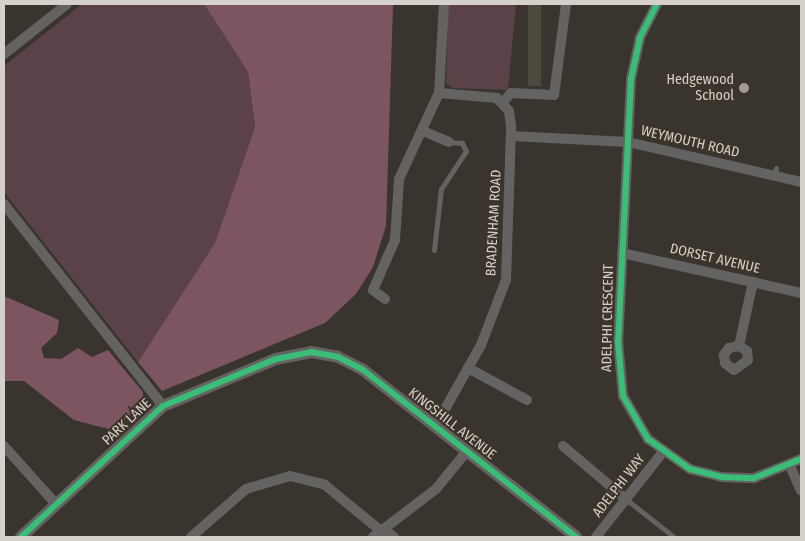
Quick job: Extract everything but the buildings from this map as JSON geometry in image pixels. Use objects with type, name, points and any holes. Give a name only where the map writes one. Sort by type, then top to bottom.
[{"type":"street","points":[[4,54],[67,4]]},
{"type":"street","points":[[386,299],[372,290],[396,240],[399,179],[423,131],[439,93],[444,4]]},
{"type":"street","points":[[439,93],[490,95],[503,102],[511,93],[554,95],[566,4]]},
{"type":"street","name":"ADELPHI CRESCENT","points":[[657,4],[636,51],[628,142],[622,253],[618,341],[620,386],[636,423],[663,452],[690,469],[732,478],[764,476],[790,466],[801,459]]},
{"type":"street","name":"BRADENHAM ROAD","points":[[435,427],[468,368],[506,280],[511,116],[503,102]]},
{"type":"street","points":[[423,131],[449,142]]},
{"type":"street","name":"WEYMOUTH ROAD","points":[[511,136],[628,142],[776,172],[801,182]]},
{"type":"street","points":[[4,204],[163,406]]},
{"type":"street","name":"DORSET AVENUE","points":[[622,253],[801,293]]},
{"type":"street","points":[[739,346],[753,282]]},
{"type":"street","name":"PARK LANE","points":[[21,537],[163,406],[302,352]]},
{"type":"street","name":"KINGSHILL AVENUE","points":[[302,352],[328,354],[352,363],[576,537]]},
{"type":"street","points":[[468,368],[527,400]]},
{"type":"street","points":[[4,446],[57,505]]},
{"type":"street","points":[[563,446],[626,500]]},
{"type":"street","points":[[380,533],[440,485],[467,451]]},
{"type":"street","name":"ADELPHI WAY","points":[[596,537],[663,452]]},
{"type":"street","points":[[790,466],[801,491]]},
{"type":"street","points":[[191,537],[246,489],[290,476],[325,485],[380,533],[394,537]]},
{"type":"lane","points":[[434,250],[441,189],[466,151],[462,143],[449,142]]},
{"type":"lane","points":[[626,500],[674,537]]},
{"type":"shaded area","points":[[82,4],[204,4],[248,72],[255,127],[215,243],[138,362],[4,192],[4,66]]},
{"type":"shaded area","points":[[204,4],[393,4],[386,226],[373,267],[356,294],[325,323],[162,391],[138,362],[215,243],[255,127],[248,72]]},
{"type":"shaded area","points":[[448,4],[516,4],[508,90],[453,88],[446,83]]},
{"type":"shaded area","points":[[4,296],[59,320],[57,333],[41,348],[44,358],[61,359],[78,348],[92,357],[108,350],[143,392],[142,405],[112,430],[74,420],[24,381],[4,381]]},
{"type":"cycle path","points":[[657,4],[640,38],[631,79],[618,341],[623,396],[648,439],[690,469],[721,477],[754,478],[801,459]]},
{"type":"cycle path","points":[[21,537],[163,406],[276,359],[311,352],[338,357],[362,369],[576,537]]},
{"type":"place","name":"Hedgewood School","points":[[744,88]]}]
